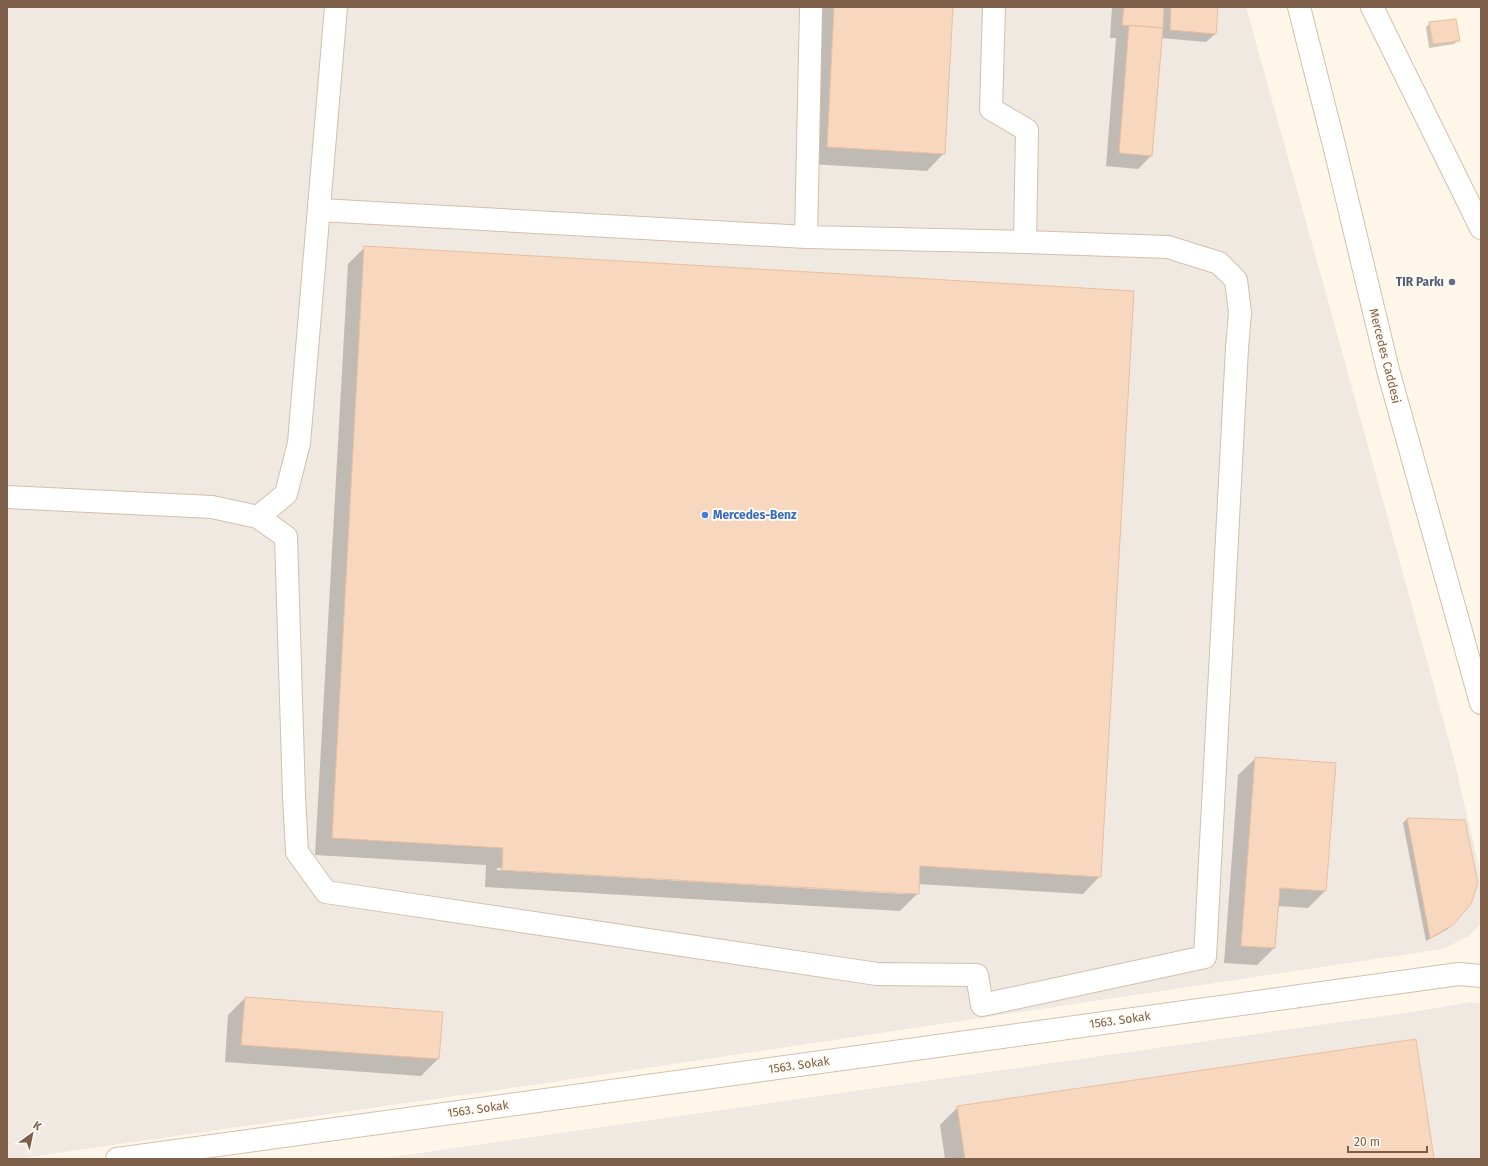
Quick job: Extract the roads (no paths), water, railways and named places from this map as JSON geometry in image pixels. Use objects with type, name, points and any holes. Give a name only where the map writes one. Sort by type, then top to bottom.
[{"type":"street","points":[[258,517],[286,494],[299,443],[320,210],[336,7]]},
{"type":"street","points":[[806,237],[810,7]]},
{"type":"street","points":[[994,7],[991,109],[1027,130],[1025,242]]},
{"type":"street","name":"Mercedes Caddesi","points":[[1299,7],[1388,370],[1481,702]]},
{"type":"street","points":[[1372,7],[1481,228]]},
{"type":"street","points":[[7,497],[212,507],[258,517],[286,537],[297,852],[326,892],[877,974],[977,975],[982,1005],[1205,957],[1240,313],[1236,280],[1219,263],[1168,247],[806,237],[320,210]]},
{"type":"street","name":"1563. Sokak","points":[[117,1159],[1459,974],[1481,976]]},
{"type":"place","name":"TIR Parkı","points":[[1452,282]]},
{"type":"place","name":"Mercedes-Benz","points":[[705,515]]}]
